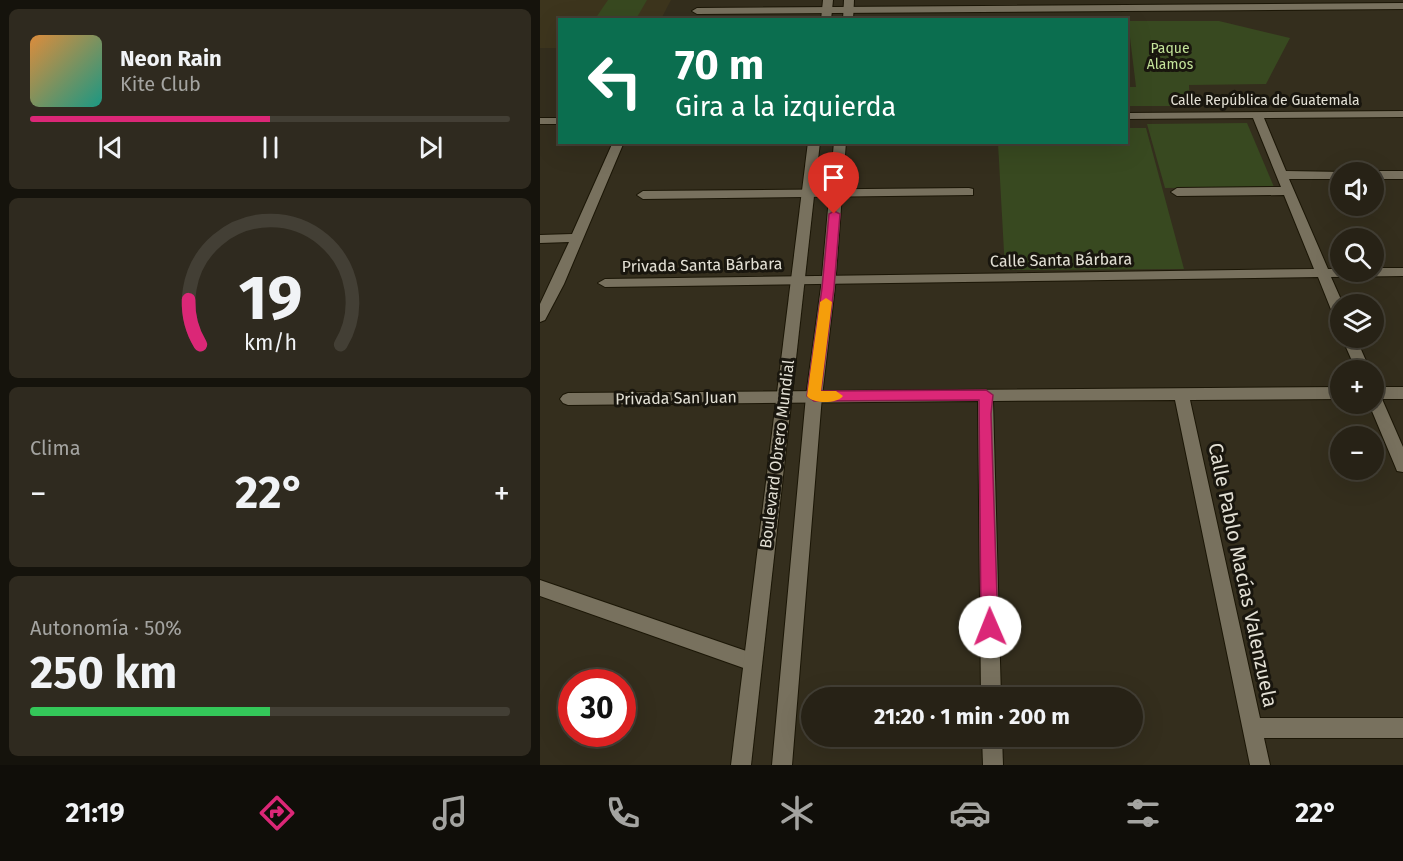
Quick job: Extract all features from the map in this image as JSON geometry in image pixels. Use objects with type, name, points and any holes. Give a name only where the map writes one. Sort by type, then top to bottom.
[{"type":"street","points":[[697,11],[1305,4],[1403,6]]},
{"type":"street","name":"Calle República de Guatemala","points":[[1128,116],[1403,114]]},
{"type":"street","points":[[1257,115],[1331,294]]},
{"type":"street","points":[[540,121],[558,121]]},
{"type":"street","points":[[540,317],[618,144]]},
{"type":"street","name":"Boulevard Obrero Mundial","points":[[782,765],[814,396],[829,280],[823,193],[814,144]]},
{"type":"street","name":"Boulevard Obrero Mundial","points":[[741,765],[783,396],[800,280],[823,193],[839,144]]},
{"type":"street","points":[[1282,175],[1330,175]]},
{"type":"street","points":[[1384,175],[1403,175]]},
{"type":"street","points":[[1177,192],[1289,191]]},
{"type":"street","points":[[643,195],[969,192]]},
{"type":"street","points":[[540,239],[577,238]]},
{"type":"street","name":"Calle Santa Bárbara","points":[[800,280],[1403,272]]},
{"type":"street","name":"Privada Santa Bárbara","points":[[605,283],[800,280]]},
{"type":"street","name":"Privada San Juan","points":[[568,399],[1330,393]]},
{"type":"street","points":[[1384,393],[1403,393]]},
{"type":"street","name":"Calle Pablo Macías Valenzuela","points":[[1180,394],[1260,765]]},
{"type":"street","points":[[986,395],[984,414],[991,687]]},
{"type":"street","points":[[1381,414],[1403,466]]},
{"type":"street","points":[[540,588],[752,662]]},
{"type":"street","points":[[1252,728],[1403,728]]},
{"type":"street","points":[[992,747],[993,765]]},
{"type":"shaded area","points":[[540,0],[671,0],[662,18],[558,18],[558,48],[540,48]]},
{"type":"green space","points":[[608,0],[647,0],[637,18],[596,18]]},
{"type":"green space","name":"Paque Alamos","points":[[1128,21],[1219,21],[1290,38],[1266,84],[1189,85],[1190,106],[1128,106],[1128,87],[1136,87]]},
{"type":"green space","points":[[1247,123],[1274,187],[1165,188],[1147,124]]},
{"type":"green space","points":[[1128,128],[1146,128],[1184,269],[1005,270],[998,144],[1128,144]]},
{"type":"slow traffic","points":[[826,302],[814,396],[836,396]]},
{"type":"route","points":[[834,214],[828,288],[814,396],[986,395],[984,414],[990,627]]}]
